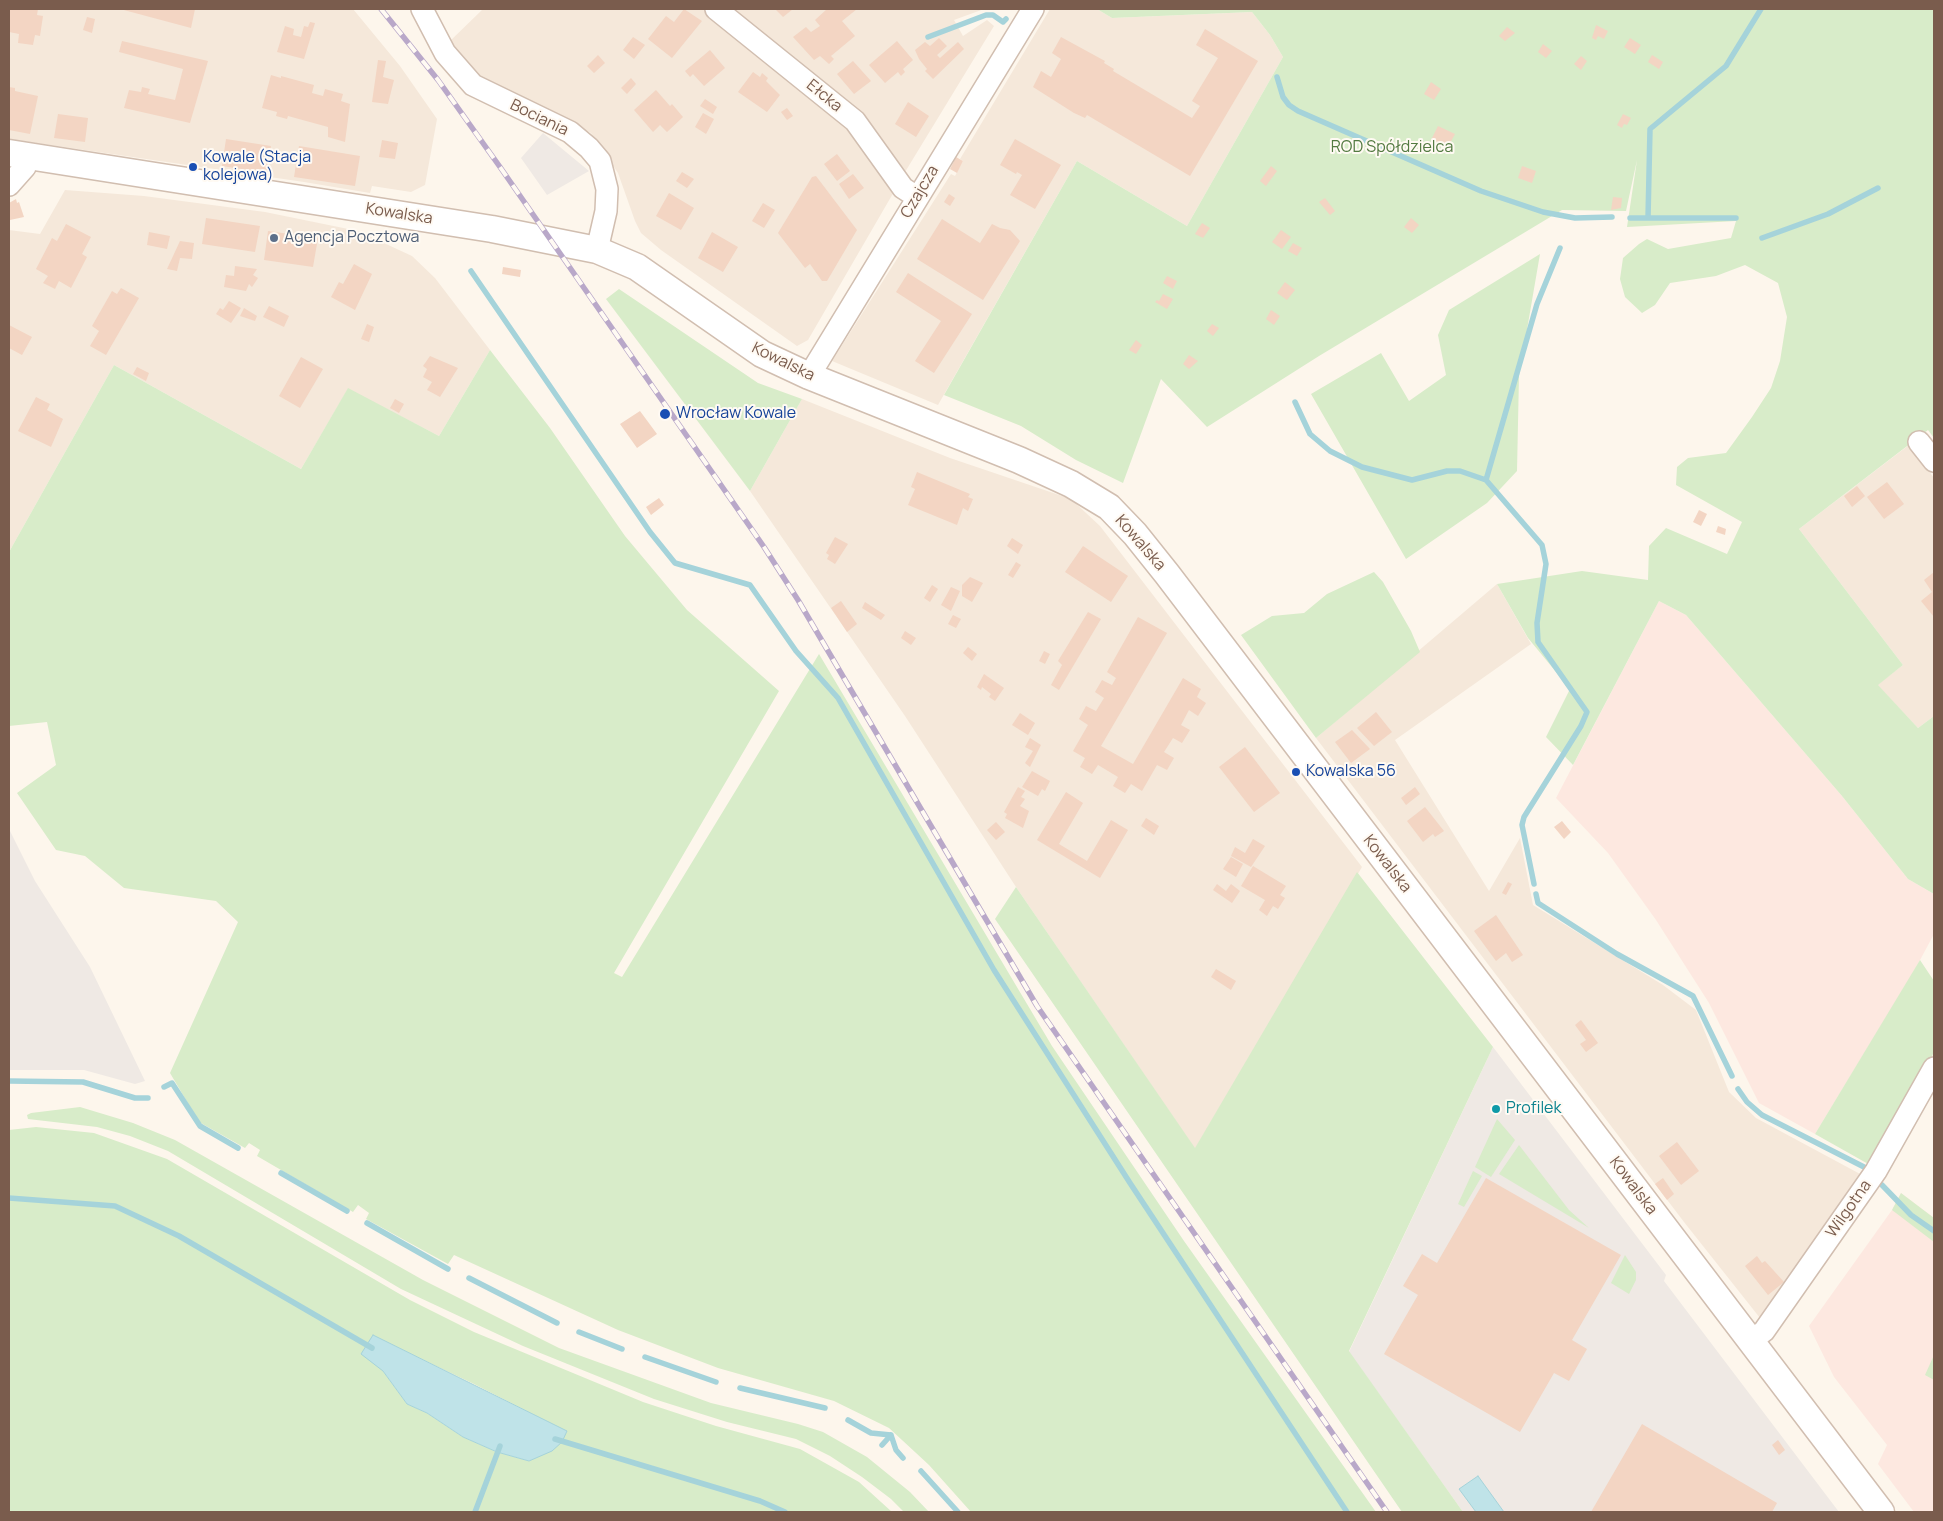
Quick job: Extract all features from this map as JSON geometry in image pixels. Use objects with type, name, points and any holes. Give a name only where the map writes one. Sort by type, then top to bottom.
[{"type":"street","name":"Bociania","points":[[422,9],[445,54],[473,85],[570,132],[589,148],[600,161],[607,189],[606,211],[597,250]]},
{"type":"street","name":"Ełcka","points":[[716,9],[855,120],[903,188],[917,197]]},
{"type":"street","name":"Czajcza","points":[[809,376],[1033,9]]},
{"type":"street","name":"Kowalska","points":[[18,154],[492,229],[597,250],[637,268],[756,351],[809,376],[1019,460],[1096,497],[1122,519],[1167,574],[1881,1512]]},
{"type":"street","points":[[9,185],[25,167],[18,154]]},
{"type":"street","points":[[1919,442],[1934,461]]},
{"type":"street","name":"Wilgotna","points":[[1751,1341],[1764,1331],[1876,1171],[1934,1068]]},
{"type":"shaded area","points":[[9,9],[353,9],[400,66],[437,119],[425,185],[411,192],[372,186],[370,193],[9,139]]},
{"type":"shaded area","points":[[483,9],[705,9],[848,122],[895,190],[808,340],[797,346],[661,250],[641,233],[618,173],[591,133],[539,108],[471,71],[448,43]]},
{"type":"shaded area","points":[[722,9],[984,9],[954,20],[963,36],[987,20],[994,26],[902,177]]},
{"type":"shaded area","points":[[1050,9],[1097,9],[1112,18],[1252,12],[1270,35],[1283,57],[1187,226],[1077,161],[938,405],[832,361],[951,174],[955,176],[963,161],[960,159]]},
{"type":"shaded area","points":[[543,133],[589,171],[547,195],[521,158]]},
{"type":"shaded area","points":[[65,190],[144,196],[265,212],[358,231],[412,256],[435,278],[490,350],[439,436],[348,389],[301,469],[114,365],[9,552],[9,230],[40,234]]},
{"type":"shaded area","points":[[802,399],[950,458],[1071,499],[1100,526],[1362,867],[1195,1149],[1016,887],[905,716],[750,491]]},
{"type":"shaded area","points":[[1909,445],[1934,478],[1934,716],[1918,728],[1877,685],[1903,665],[1799,529]]},
{"type":"shaded area","points":[[1497,584],[1531,644],[1395,740],[1489,891],[1520,838],[1533,905],[1663,985],[1696,1010],[1729,1092],[1756,1118],[1862,1175],[1760,1318],[1684,1222],[1316,738]]},
{"type":"shaded area","points":[[1659,601],[1686,615],[1842,796],[1908,879],[1934,894],[1934,934],[1912,975],[1815,1134],[1759,1103],[1709,1003],[1656,920],[1608,853],[1556,798]]},
{"type":"shaded area","points":[[9,829],[35,881],[90,967],[145,1081],[135,1084],[84,1070],[9,1070]]},
{"type":"shaded area","points":[[1493,1047],[1666,1275],[1664,1281],[1839,1512],[1463,1512],[1349,1352]]},
{"type":"shaded area","points":[[1901,1193],[1934,1218],[1934,1512],[1914,1512],[1878,1464],[1887,1445],[1834,1377],[1809,1326],[1892,1210]]},
{"type":"green space","name":"ROD Spółdzielca","points":[[1097,9],[1934,9],[1934,438],[1928,430],[1799,529],[1903,665],[1878,685],[1918,728],[1934,716],[1934,894],[1908,879],[1842,796],[1686,615],[1659,601],[1573,765],[1546,737],[1570,689],[1528,638],[1497,584],[1582,571],[1648,580],[1649,546],[1666,528],[1727,554],[1742,522],[1676,485],[1677,467],[1688,458],[1726,453],[1771,388],[1780,361],[1787,317],[1778,283],[1745,265],[1716,276],[1670,283],[1655,305],[1642,313],[1625,297],[1620,279],[1623,258],[1639,244],[1647,239],[1668,249],[1731,238],[1736,221],[1627,227],[1637,160],[1626,211],[1562,210],[1319,356],[1207,427],[1161,379],[1123,483],[1076,460],[1021,426],[944,395],[1077,161],[1187,226],[1283,57],[1270,35],[1252,12],[1112,18]]},
{"type":"green space","points":[[1540,254],[1519,376],[1517,471],[1487,503],[1406,559],[1311,394],[1381,353],[1409,401],[1446,375],[1438,335],[1449,310]]},
{"type":"green space","points":[[619,289],[758,383],[802,399],[750,491],[606,299]]},
{"type":"green space","points":[[490,350],[550,428],[625,536],[687,610],[779,691],[614,973],[622,977],[819,654],[1052,1046],[1184,1241],[1376,1512],[971,1512],[929,1465],[889,1428],[834,1401],[718,1368],[618,1330],[454,1255],[448,1264],[366,1219],[369,1213],[358,1205],[353,1212],[257,1156],[260,1150],[249,1143],[245,1148],[199,1122],[170,1073],[238,922],[216,901],[124,888],[85,856],[56,850],[17,793],[56,765],[47,722],[9,726],[9,552],[114,365],[301,469],[348,388],[439,436]]},
{"type":"green space","points":[[1374,572],[1383,582],[1411,631],[1420,652],[1316,738],[1241,635],[1272,616],[1304,613],[1327,594]]},
{"type":"green space","points":[[1357,872],[1493,1047],[1349,1351],[1463,1512],[1402,1512],[995,919],[1016,887],[1195,1148]]},
{"type":"green space","points":[[1920,960],[1934,981],[1934,1051],[1929,1065],[1870,1165],[1815,1134]]},
{"type":"green space","points":[[80,1107],[133,1123],[175,1140],[423,1280],[559,1348],[711,1403],[823,1432],[867,1457],[910,1492],[929,1512],[904,1512],[891,1499],[862,1477],[830,1456],[796,1439],[727,1422],[654,1399],[523,1346],[401,1289],[168,1151],[130,1136],[97,1127],[28,1119],[27,1115]]},
{"type":"green space","points":[[1497,1119],[1515,1140],[1491,1177],[1475,1167]]},
{"type":"green space","points":[[36,1127],[94,1133],[167,1159],[410,1300],[474,1332],[643,1402],[716,1426],[800,1449],[859,1482],[892,1512],[9,1512],[9,1130]],"holes":[[[373,1336],[474,1384],[567,1432],[529,1461],[497,1452],[463,1437],[427,1413],[407,1404],[383,1371]]]},
{"type":"green space","points":[[1519,1145],[1569,1210],[1589,1228],[1499,1174]]},
{"type":"green space","points":[[1473,1171],[1482,1176],[1464,1207],[1458,1204]]},
{"type":"green space","points":[[1901,1193],[1934,1218],[1934,1242],[1892,1210]]},
{"type":"green space","points":[[1625,1255],[1636,1272],[1636,1280],[1629,1294],[1611,1283]]},
{"type":"green space","points":[[1934,1355],[1934,1380],[1925,1375]]},
{"type":"water","points":[[373,1335],[567,1431],[562,1442],[552,1451],[529,1461],[497,1452],[463,1437],[427,1413],[407,1404],[383,1371],[361,1354]]},
{"type":"water","points":[[1478,1476],[1504,1512],[1476,1512],[1459,1489]]},
{"type":"building","points":[[9,9],[38,9],[37,15],[43,16],[40,36],[35,35],[33,45],[18,43],[19,34],[9,32]]},
{"type":"building","points":[[120,9],[195,9],[191,28]]},
{"type":"building","points":[[684,9],[702,21],[672,58],[648,39],[666,16],[674,22]]},
{"type":"building","points":[[775,9],[793,9],[783,17]]},
{"type":"building","points":[[827,9],[857,9],[842,21],[855,36],[831,56],[834,59],[829,64],[820,56],[814,60],[793,37],[806,27],[811,32],[820,26],[815,20]]},
{"type":"building","points":[[87,17],[95,19],[92,33],[83,30]]},
{"type":"building","points":[[310,22],[315,23],[304,59],[277,52],[285,26],[294,29],[293,35],[301,37],[304,26],[308,27]]},
{"type":"building","points":[[1596,25],[1608,31],[1604,39],[1598,36],[1596,40],[1592,38]]},
{"type":"building","points":[[1507,27],[1515,33],[1505,41],[1499,36]]},
{"type":"building","points":[[1205,29],[1258,61],[1190,176],[1087,115],[1085,118],[1074,113],[1033,87],[1041,71],[1051,77],[1061,59],[1052,53],[1061,37],[1105,61],[1104,63],[1114,69],[1113,71],[1192,118],[1200,106],[1192,101],[1218,58],[1196,45]]},
{"type":"building","points":[[633,37],[645,45],[634,59],[623,50]]},
{"type":"building","points":[[939,38],[947,46],[937,55],[940,58],[958,42],[964,49],[933,79],[925,71],[927,69],[915,50],[925,42],[930,46]]},
{"type":"building","points":[[1630,38],[1641,45],[1635,54],[1624,47]]},
{"type":"building","points":[[122,41],[208,61],[190,123],[124,108],[129,90],[141,92],[142,87],[150,89],[148,94],[175,100],[183,69],[119,52]]},
{"type":"building","points":[[897,41],[913,60],[903,69],[905,72],[901,76],[898,72],[885,83],[869,65]]},
{"type":"building","points":[[1543,44],[1552,51],[1546,58],[1538,52]]},
{"type":"building","points":[[710,50],[725,68],[704,86],[693,74],[690,77],[685,71]]},
{"type":"building","points":[[598,55],[605,63],[594,73],[587,66]]},
{"type":"building","points":[[1652,55],[1663,62],[1659,69],[1648,62]]},
{"type":"building","points":[[1581,56],[1587,61],[1581,70],[1574,64]]},
{"type":"building","points":[[378,60],[386,61],[383,77],[394,80],[388,104],[372,102]]},
{"type":"building","points":[[853,61],[871,81],[854,94],[837,74]]},
{"type":"building","points":[[753,72],[760,77],[762,73],[768,78],[766,81],[780,95],[767,112],[738,92]]},
{"type":"building","points":[[271,75],[314,85],[312,93],[323,96],[325,89],[343,94],[341,101],[350,104],[345,142],[328,137],[328,127],[288,116],[287,119],[276,116],[277,112],[262,108]]},
{"type":"building","points":[[631,78],[636,84],[627,94],[621,88]]},
{"type":"building","points":[[1431,82],[1441,89],[1434,100],[1424,94]]},
{"type":"building","points":[[9,87],[15,88],[15,91],[38,96],[30,134],[9,130]]},
{"type":"building","points":[[656,90],[683,117],[667,132],[660,125],[653,132],[634,110]]},
{"type":"building","points":[[705,99],[717,107],[713,114],[700,106]]},
{"type":"building","points":[[908,102],[929,116],[916,137],[895,124]]},
{"type":"building","points":[[787,108],[793,116],[787,120],[781,112]]},
{"type":"building","points":[[703,113],[714,119],[706,134],[695,127]]},
{"type":"building","points":[[58,114],[88,118],[85,142],[54,138]]},
{"type":"building","points":[[1623,114],[1631,118],[1627,125],[1624,124],[1622,128],[1617,125]]},
{"type":"building","points":[[1438,126],[1455,134],[1448,147],[1431,140]]},
{"type":"building","points":[[226,139],[271,146],[267,173],[222,166]]},
{"type":"building","points":[[1015,139],[1061,165],[1035,209],[1010,195],[1022,175],[1017,172],[1016,174],[1000,165]]},
{"type":"building","points":[[382,140],[398,143],[395,159],[379,157]]},
{"type":"building","points":[[299,146],[360,156],[355,186],[294,177]]},
{"type":"building","points":[[837,154],[850,171],[837,181],[824,164]]},
{"type":"building","points":[[956,157],[963,161],[957,173],[950,169]]},
{"type":"building","points":[[1271,166],[1277,171],[1266,186],[1260,181]]},
{"type":"building","points":[[1522,166],[1536,171],[1532,183],[1518,178]]},
{"type":"building","points":[[682,172],[694,179],[687,188],[676,181]]},
{"type":"building","points":[[853,174],[864,188],[849,199],[839,184]]},
{"type":"building","points":[[816,176],[857,230],[827,281],[822,281],[810,264],[805,268],[778,233],[812,177]]},
{"type":"building","points":[[669,193],[694,208],[681,230],[656,216]]},
{"type":"building","points":[[949,194],[955,198],[950,206],[944,202]]},
{"type":"building","points":[[1613,197],[1622,198],[1621,208],[1611,210]]},
{"type":"building","points":[[1325,198],[1335,211],[1330,215],[1319,202]]},
{"type":"building","points":[[16,199],[17,203],[19,202],[24,217],[10,220],[9,203]]},
{"type":"building","points":[[763,203],[775,210],[764,228],[752,221]]},
{"type":"building","points":[[206,218],[260,226],[255,252],[202,244]]},
{"type":"building","points":[[1411,218],[1419,225],[1412,233],[1404,227]]},
{"type":"building","points":[[942,219],[980,243],[992,224],[1010,230],[1020,241],[983,300],[917,259]]},
{"type":"building","points":[[1202,223],[1210,228],[1203,238],[1195,234]]},
{"type":"building","points":[[66,224],[91,237],[82,254],[87,257],[71,288],[59,281],[55,289],[43,283],[48,276],[36,269],[52,238],[57,241]]},
{"type":"building","points":[[1281,230],[1291,237],[1282,249],[1272,242]]},
{"type":"building","points":[[268,231],[318,238],[313,267],[264,260]]},
{"type":"building","points":[[149,232],[170,236],[167,249],[147,245]]},
{"type":"building","points":[[712,232],[738,247],[723,272],[698,258]]},
{"type":"building","points":[[180,241],[194,243],[192,259],[180,258],[177,271],[167,269]]},
{"type":"building","points":[[1293,243],[1302,248],[1297,256],[1288,251]]},
{"type":"building","points":[[354,264],[372,274],[355,310],[331,297],[339,282],[343,284]]},
{"type":"building","points":[[235,266],[257,269],[253,275],[258,278],[252,287],[249,284],[246,291],[224,287],[226,275],[234,276]]},
{"type":"building","points":[[503,267],[521,270],[520,277],[502,274]]},
{"type":"building","points":[[908,273],[972,314],[934,373],[915,361],[941,321],[896,292]]},
{"type":"building","points":[[1167,276],[1177,281],[1173,289],[1163,283]]},
{"type":"building","points":[[1285,282],[1295,290],[1287,300],[1277,293]]},
{"type":"building","points":[[121,288],[139,298],[106,355],[90,346],[99,331],[92,326],[112,291],[117,294]]},
{"type":"building","points":[[1163,294],[1173,299],[1167,309],[1155,302],[1159,301]]},
{"type":"building","points":[[229,301],[241,308],[231,323],[216,314],[220,308],[223,310]]},
{"type":"building","points":[[269,306],[289,316],[284,327],[263,317]]},
{"type":"building","points":[[244,308],[257,316],[255,321],[240,316]]},
{"type":"building","points":[[1271,310],[1280,316],[1274,325],[1266,319]]},
{"type":"building","points":[[367,324],[374,327],[369,342],[361,339]]},
{"type":"building","points":[[1212,324],[1219,328],[1213,336],[1207,331]]},
{"type":"building","points":[[9,325],[32,337],[22,355],[9,348]]},
{"type":"building","points":[[1136,340],[1142,345],[1136,354],[1129,350]]},
{"type":"building","points":[[1189,355],[1198,361],[1189,369],[1183,364]]},
{"type":"building","points":[[430,356],[458,368],[440,397],[427,390],[432,382],[423,377],[427,369],[423,366]]},
{"type":"building","points":[[301,357],[323,369],[300,408],[279,396]]},
{"type":"building","points":[[137,367],[149,373],[146,381],[133,374]]},
{"type":"building","points":[[36,397],[50,404],[47,410],[63,419],[51,447],[18,431]]},
{"type":"building","points":[[395,399],[404,404],[399,413],[390,408]]},
{"type":"building","points":[[640,411],[657,434],[637,448],[620,424]]},
{"type":"building","points":[[917,472],[970,494],[968,497],[973,499],[968,511],[963,508],[957,525],[908,505],[915,489],[911,487]]},
{"type":"building","points":[[1887,482],[1904,504],[1884,519],[1867,497]]},
{"type":"building","points":[[1857,486],[1865,496],[1852,507],[1844,496]]},
{"type":"building","points":[[659,498],[664,505],[651,515],[646,507]]},
{"type":"building","points":[[1699,510],[1707,514],[1701,526],[1693,522]]},
{"type":"building","points":[[1718,526],[1726,529],[1725,535],[1716,532]]},
{"type":"building","points":[[835,537],[848,544],[835,564],[827,559],[829,555],[826,553]]},
{"type":"building","points":[[1012,538],[1023,545],[1018,554],[1007,546]]},
{"type":"building","points":[[1083,546],[1128,576],[1111,602],[1065,572]]},
{"type":"building","points":[[1016,562],[1021,565],[1013,578],[1008,575]]},
{"type":"building","points":[[1934,572],[1934,617],[1921,601],[1932,592],[1924,580]]},
{"type":"building","points":[[970,577],[983,583],[972,602],[962,596],[962,585]]},
{"type":"building","points":[[932,585],[938,589],[930,602],[924,598]]},
{"type":"building","points":[[951,587],[960,591],[951,611],[941,605]]},
{"type":"building","points":[[841,601],[857,624],[847,632],[831,608]]},
{"type":"building","points":[[865,602],[885,615],[881,620],[862,608]]},
{"type":"building","points":[[1088,612],[1101,619],[1059,690],[1051,685],[1062,665],[1058,661]]},
{"type":"building","points":[[953,615],[961,619],[956,628],[948,624]]},
{"type":"building","points":[[1138,617],[1167,633],[1101,746],[1133,764],[1183,678],[1201,689],[1197,697],[1206,703],[1198,716],[1189,710],[1181,725],[1190,730],[1182,743],[1173,738],[1164,752],[1174,758],[1167,770],[1157,765],[1142,791],[1131,784],[1125,793],[1113,786],[1118,777],[1098,765],[1092,774],[1080,767],[1085,758],[1073,751],[1088,725],[1079,719],[1086,706],[1096,711],[1104,698],[1095,692],[1102,680],[1112,685],[1116,678],[1107,672]]},
{"type":"building","points":[[905,631],[916,638],[911,645],[901,638]]},
{"type":"building","points":[[968,647],[977,654],[972,661],[963,653]]},
{"type":"building","points":[[1044,651],[1050,654],[1045,664],[1039,661]]},
{"type":"building","points":[[984,674],[1004,688],[995,701],[989,697],[991,694],[982,687],[981,690],[977,687]]},
{"type":"building","points":[[1376,712],[1392,732],[1374,746],[1357,728]]},
{"type":"building","points":[[1020,713],[1035,723],[1028,735],[1012,725]]},
{"type":"building","points":[[1352,730],[1370,749],[1351,763],[1335,742]]},
{"type":"building","points":[[1030,738],[1041,745],[1030,767],[1025,763],[1033,751],[1025,747]]},
{"type":"building","points":[[1245,747],[1280,793],[1254,812],[1219,767]]},
{"type":"building","points":[[1032,771],[1050,781],[1045,791],[1042,789],[1038,796],[1022,787]]},
{"type":"building","points":[[1018,787],[1025,791],[1021,797],[1025,799],[1020,806],[1029,811],[1023,828],[1005,818],[1007,814],[1004,812]]},
{"type":"building","points":[[1415,787],[1420,794],[1406,805],[1401,798]]},
{"type":"building","points":[[1066,792],[1083,803],[1059,844],[1087,861],[1111,820],[1128,830],[1100,878],[1037,840]]},
{"type":"building","points":[[1425,807],[1444,831],[1435,837],[1433,834],[1423,842],[1407,821]]},
{"type":"building","points":[[1146,818],[1159,826],[1154,835],[1141,826]]},
{"type":"building","points":[[1562,821],[1571,832],[1564,839],[1554,827]]},
{"type":"building","points":[[996,822],[1005,832],[996,840],[987,830]]},
{"type":"building","points":[[1253,839],[1265,846],[1251,867],[1231,856],[1235,847],[1245,853]]},
{"type":"building","points":[[1231,857],[1243,864],[1236,877],[1223,869]]},
{"type":"building","points":[[1253,866],[1286,886],[1280,895],[1285,898],[1278,909],[1273,906],[1267,916],[1259,910],[1265,900],[1241,886]]},
{"type":"building","points":[[1508,882],[1512,884],[1506,895],[1502,893]]},
{"type":"building","points":[[1217,884],[1226,891],[1231,884],[1240,891],[1232,903],[1213,890]]},
{"type":"building","points":[[1496,915],[1523,955],[1512,962],[1506,953],[1496,961],[1474,931]]},
{"type":"building","points":[[1216,969],[1236,981],[1231,990],[1211,977]]},
{"type":"building","points":[[1581,1020],[1598,1043],[1586,1052],[1580,1044],[1586,1040],[1575,1025]]},
{"type":"building","points":[[1677,1142],[1699,1171],[1681,1185],[1659,1156]]},
{"type":"building","points":[[1486,1178],[1621,1255],[1572,1340],[1587,1349],[1569,1381],[1554,1373],[1520,1432],[1384,1354],[1418,1295],[1403,1286],[1422,1254],[1437,1263]]},
{"type":"building","points":[[1663,1178],[1674,1194],[1667,1200],[1655,1184]]},
{"type":"building","points":[[1757,1256],[1762,1263],[1765,1261],[1784,1282],[1768,1295],[1745,1266]]},
{"type":"building","points":[[1642,1424],[1777,1503],[1772,1512],[1591,1512]]},
{"type":"building","points":[[1778,1440],[1785,1450],[1779,1455],[1772,1445]]},
{"type":"waterway","points":[[1648,218],[1650,129],[1726,66],[1761,9]]},
{"type":"waterway","points":[[928,37],[986,15],[993,15],[1003,22],[1006,19]]},
{"type":"waterway","points":[[1277,77],[1283,97],[1289,105],[1298,111],[1481,191],[1543,212],[1575,218],[1612,217]]},
{"type":"waterway","points":[[1762,238],[1828,214],[1878,188]]},
{"type":"waterway","points":[[1630,218],[1736,218]]},
{"type":"waterway","points":[[1534,884],[1522,825],[1524,817],[1581,726],[1587,712],[1538,642],[1537,623],[1546,564],[1542,545],[1486,480],[1537,304],[1560,248]]},
{"type":"waterway","points":[[471,271],[650,532],[675,563],[750,585],[796,651],[838,698],[994,970],[1130,1183],[1347,1512]]},
{"type":"waterway","points":[[1295,402],[1310,434],[1330,451],[1362,467],[1412,480],[1447,471],[1460,471],[1486,480]]},
{"type":"waterway","points":[[1536,894],[1538,903],[1617,954],[1693,996],[1732,1076]]},
{"type":"waterway","points":[[9,1081],[83,1082],[135,1098],[148,1098]]},
{"type":"waterway","points":[[164,1087],[172,1083],[200,1126],[238,1148]]},
{"type":"waterway","points":[[1738,1089],[1747,1102],[1762,1115],[1864,1167]]},
{"type":"waterway","points":[[281,1173],[347,1211]]},
{"type":"waterway","points":[[1882,1185],[1911,1215],[1934,1231]]},
{"type":"waterway","points":[[9,1198],[115,1206],[179,1236],[372,1348]]},
{"type":"waterway","points":[[367,1223],[448,1269]]},
{"type":"waterway","points":[[469,1278],[557,1323]]},
{"type":"waterway","points":[[579,1332],[622,1349]]},
{"type":"waterway","points":[[645,1357],[716,1382]]},
{"type":"waterway","points":[[740,1388],[825,1408]]},
{"type":"waterway","points":[[848,1420],[871,1433],[891,1435]]},
{"type":"waterway","points":[[891,1435],[896,1450],[903,1458]]},
{"type":"waterway","points":[[882,1445],[891,1435]]},
{"type":"waterway","points":[[555,1439],[760,1501],[785,1512]]},
{"type":"waterway","points":[[475,1512],[500,1446]]},
{"type":"waterway","points":[[921,1471],[958,1512]]},
{"type":"railway","points":[[381,9],[438,80],[500,167],[764,547],[798,600],[1037,1006],[1387,1512]]},
{"type":"place","name":"Kowale (Stacja kolejowa)","points":[[193,167]]},
{"type":"place","name":"Agencja Pocztowa","points":[[274,238]]},
{"type":"place","name":"Wrocław Kowale","points":[[665,414]]},
{"type":"place","name":"Kowalska 56","points":[[1296,772]]},
{"type":"place","name":"Profilek","points":[[1496,1109]]}]
